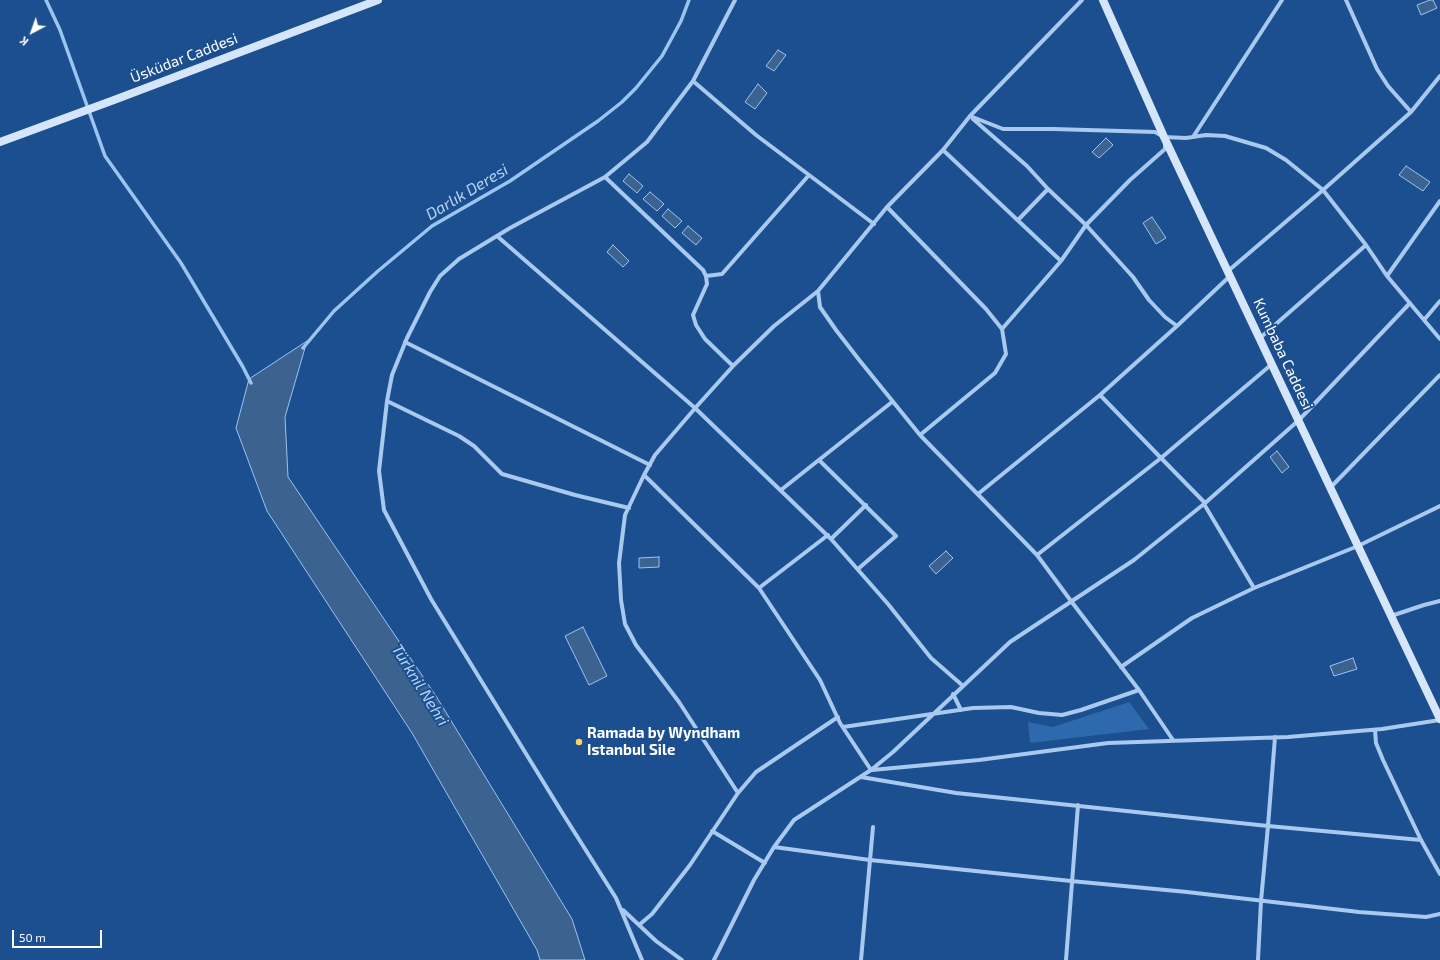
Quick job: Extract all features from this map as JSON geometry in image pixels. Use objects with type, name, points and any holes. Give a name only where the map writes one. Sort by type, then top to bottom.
[{"type":"street","name":"Üsküdar Caddesi","points":[[0,142],[378,0]]},
{"type":"street","points":[[642,960],[616,898],[558,807],[431,599],[384,510],[379,471],[387,401],[392,375],[405,342],[430,292],[440,276],[459,259],[497,236],[605,177],[648,142],[693,81],[736,0]]},
{"type":"street","points":[[738,793],[679,702],[636,645],[624,624],[621,600],[620,563],[625,515],[655,455],[695,408],[733,366],[774,326],[818,291],[888,207],[943,150],[970,116],[1082,0]]},
{"type":"street","name":"Kumbaba Caddesi","points":[[1103,0],[1164,137],[1440,720]]},
{"type":"street","points":[[1193,137],[1282,0]]},
{"type":"street","points":[[1346,0],[1378,69],[1388,86],[1411,112]]},
{"type":"street","points":[[978,494],[1100,395],[1177,326],[1229,274],[1411,112],[1440,76]]},
{"type":"street","points":[[693,81],[756,135],[874,224]]},
{"type":"street","points":[[970,116],[1003,129],[1155,132],[1164,137],[1193,137],[1206,135],[1224,136],[1266,148],[1286,160],[1323,190],[1388,276],[1440,339]]},
{"type":"street","points":[[970,116],[1027,166],[1048,189],[1086,225],[1133,277],[1149,300],[1165,317],[1177,326]]},
{"type":"street","points":[[1002,329],[1061,261],[1086,225],[1130,180],[1165,149],[1164,137]]},
{"type":"street","points":[[943,150],[1061,261]]},
{"type":"street","points":[[706,276],[722,274],[809,175]]},
{"type":"street","points":[[605,177],[702,270],[706,276],[707,284],[693,315],[696,325],[705,339],[733,366]]},
{"type":"street","points":[[1018,220],[1048,189]]},
{"type":"street","points":[[1388,276],[1440,201]]},
{"type":"street","points":[[888,207],[986,309],[1002,329],[1006,354],[995,373],[920,435]]},
{"type":"street","points":[[497,236],[695,408],[781,490],[829,537],[858,569],[931,658],[962,685]]},
{"type":"street","points":[[1260,338],[1366,245]]},
{"type":"street","points":[[818,291],[820,307],[892,402],[920,435],[1037,555],[1070,601],[1139,690],[1173,740]]},
{"type":"street","points":[[1424,320],[1440,302]]},
{"type":"street","points":[[714,960],[754,880],[774,847],[794,820],[861,777],[893,752],[962,685],[1010,642],[1134,560],[1204,503],[1298,420],[1410,303]]},
{"type":"street","points":[[405,342],[650,465]]},
{"type":"street","points":[[1037,555],[1161,458],[1272,364]]},
{"type":"street","points":[[1330,488],[1440,375]]},
{"type":"street","points":[[1100,395],[1204,503],[1254,588]]},
{"type":"street","points":[[387,401],[459,436],[474,446],[502,474],[575,495],[629,508]]},
{"type":"street","points":[[781,490],[892,402]]},
{"type":"street","points":[[819,460],[896,536],[858,569]]},
{"type":"street","points":[[644,475],[759,588],[820,680],[843,727],[871,770]]},
{"type":"street","points":[[759,588],[829,537],[866,506]]},
{"type":"street","points":[[1121,667],[1192,618],[1254,588],[1358,546],[1440,506]]},
{"type":"street","points":[[1391,616],[1440,601]]},
{"type":"street","points":[[843,727],[973,708],[1011,708],[1039,714],[1062,715],[1139,690]]},
{"type":"street","points":[[953,694],[961,710]]},
{"type":"street","points":[[639,925],[652,914],[690,865],[738,793],[756,772],[838,717]]},
{"type":"street","points":[[871,770],[979,760],[1108,743],[1275,737],[1374,730],[1440,720]]},
{"type":"street","points":[[1374,730],[1376,743],[1383,760],[1421,840],[1440,874]]},
{"type":"street","points":[[1258,960],[1261,901],[1275,737]]},
{"type":"street","points":[[861,777],[956,793],[1268,826],[1421,840]]},
{"type":"street","points":[[1066,960],[1078,805]]},
{"type":"street","points":[[861,960],[873,827]]},
{"type":"street","points":[[712,831],[765,863]]},
{"type":"street","points":[[774,847],[870,860],[1188,892],[1359,912],[1426,917],[1440,914]]},
{"type":"street","points":[[621,909],[656,941],[682,960]]},
{"type":"shaded area","points":[[1129,702],[1149,729],[1030,743],[1028,722],[1053,727]]},
{"type":"water","points":[[1433,0],[1437,8],[1421,15],[1417,5]]},
{"type":"water","points":[[778,50],[786,55],[774,71],[766,66]]},
{"type":"water","points":[[758,84],[767,93],[755,109],[745,102]]},
{"type":"water","points":[[1106,138],[1113,145],[1099,158],[1092,152]]},
{"type":"water","points":[[1406,166],[1430,182],[1423,191],[1399,175]]},
{"type":"water","points":[[629,174],[643,186],[637,193],[623,181]]},
{"type":"water","points":[[650,192],[664,204],[657,211],[643,199]]},
{"type":"water","points":[[668,209],[682,221],[675,228],[662,216]]},
{"type":"water","points":[[1152,217],[1166,238],[1156,244],[1143,223]]},
{"type":"water","points":[[688,226],[702,238],[696,245],[682,233]]},
{"type":"water","points":[[613,245],[629,261],[623,267],[607,252]]},
{"type":"water","name":"Türknil Nehri","points":[[307,341],[285,417],[288,477],[436,696],[572,919],[585,960],[540,960],[537,950],[412,733],[267,511],[236,428],[249,379]]},
{"type":"water","points":[[1277,451],[1289,467],[1282,473],[1270,457]]},
{"type":"water","points":[[946,551],[953,558],[936,574],[929,566]]},
{"type":"water","points":[[659,557],[659,567],[639,568],[639,558]]},
{"type":"water","points":[[583,627],[607,676],[589,685],[565,636]]},
{"type":"water","points":[[1353,658],[1357,669],[1334,676],[1330,666]]},
{"type":"waterway","points":[[46,0],[60,30],[105,156],[181,263],[251,383]]},
{"type":"waterway","name":"Darlık Deresi","points":[[303,348],[334,311],[378,271],[432,226],[510,181],[598,121],[622,102],[636,88],[662,56],[681,21],[689,0]]},
{"type":"place","name":"Ramada by Wyndham Istanbul Sile","points":[[579,742]]}]
